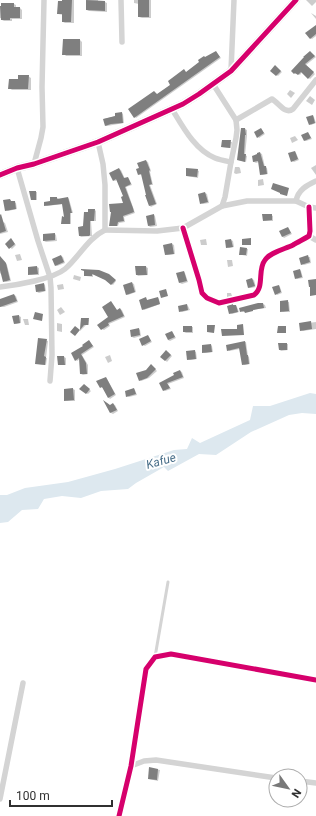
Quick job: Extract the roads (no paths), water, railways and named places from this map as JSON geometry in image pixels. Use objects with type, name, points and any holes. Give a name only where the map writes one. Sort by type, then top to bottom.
[{"type":"street","points":[[34,164],[43,127],[42,87],[44,0]]},
{"type":"street","points":[[121,0],[122,42]]},
{"type":"street","points":[[231,70],[234,0]]},
{"type":"street","points":[[0,175],[17,168],[34,164],[98,142],[188,101],[231,70],[296,0]]},
{"type":"street","points":[[236,120],[272,99],[286,111],[290,111],[316,80]]},
{"type":"street","points":[[213,84],[236,120],[237,130],[228,183],[222,206]]},
{"type":"street","points":[[172,109],[191,140],[202,150],[215,158],[231,162]]},
{"type":"street","points":[[98,142],[103,164],[105,185],[105,230]]},
{"type":"street","points":[[17,168],[38,241],[50,276],[52,355],[50,381]]},
{"type":"street","points":[[296,201],[299,192],[316,181]]},
{"type":"street","points":[[0,287],[58,274],[65,269],[100,232],[105,230],[157,231],[183,228],[222,206],[247,201],[296,201],[309,207],[316,208]]},
{"type":"street","points":[[309,207],[310,236]]},
{"type":"street","points":[[183,228],[200,280],[202,293],[207,298],[219,303],[254,295],[260,287],[264,260],[269,256],[310,236]]},
{"type":"street","points":[[310,236],[316,240]]},
{"type":"street","points":[[119,816],[131,766],[146,669],[155,657],[171,654],[316,680]]},
{"type":"street","points":[[0,799],[22,683]]},
{"type":"street","points":[[131,766],[144,761],[156,760],[268,777]]},
{"type":"lane","points":[[155,657],[168,582]]},
{"type":"water","name":"Kafue","points":[[310,393],[316,394],[316,414],[302,413],[289,415],[251,432],[216,455],[199,454],[168,471],[164,467],[128,489],[101,491],[81,498],[62,496],[44,499],[38,509],[22,510],[8,522],[0,523],[0,495],[7,495],[25,488],[68,482],[174,450],[187,449],[192,438],[200,443],[250,420],[253,406],[270,406]]}]
